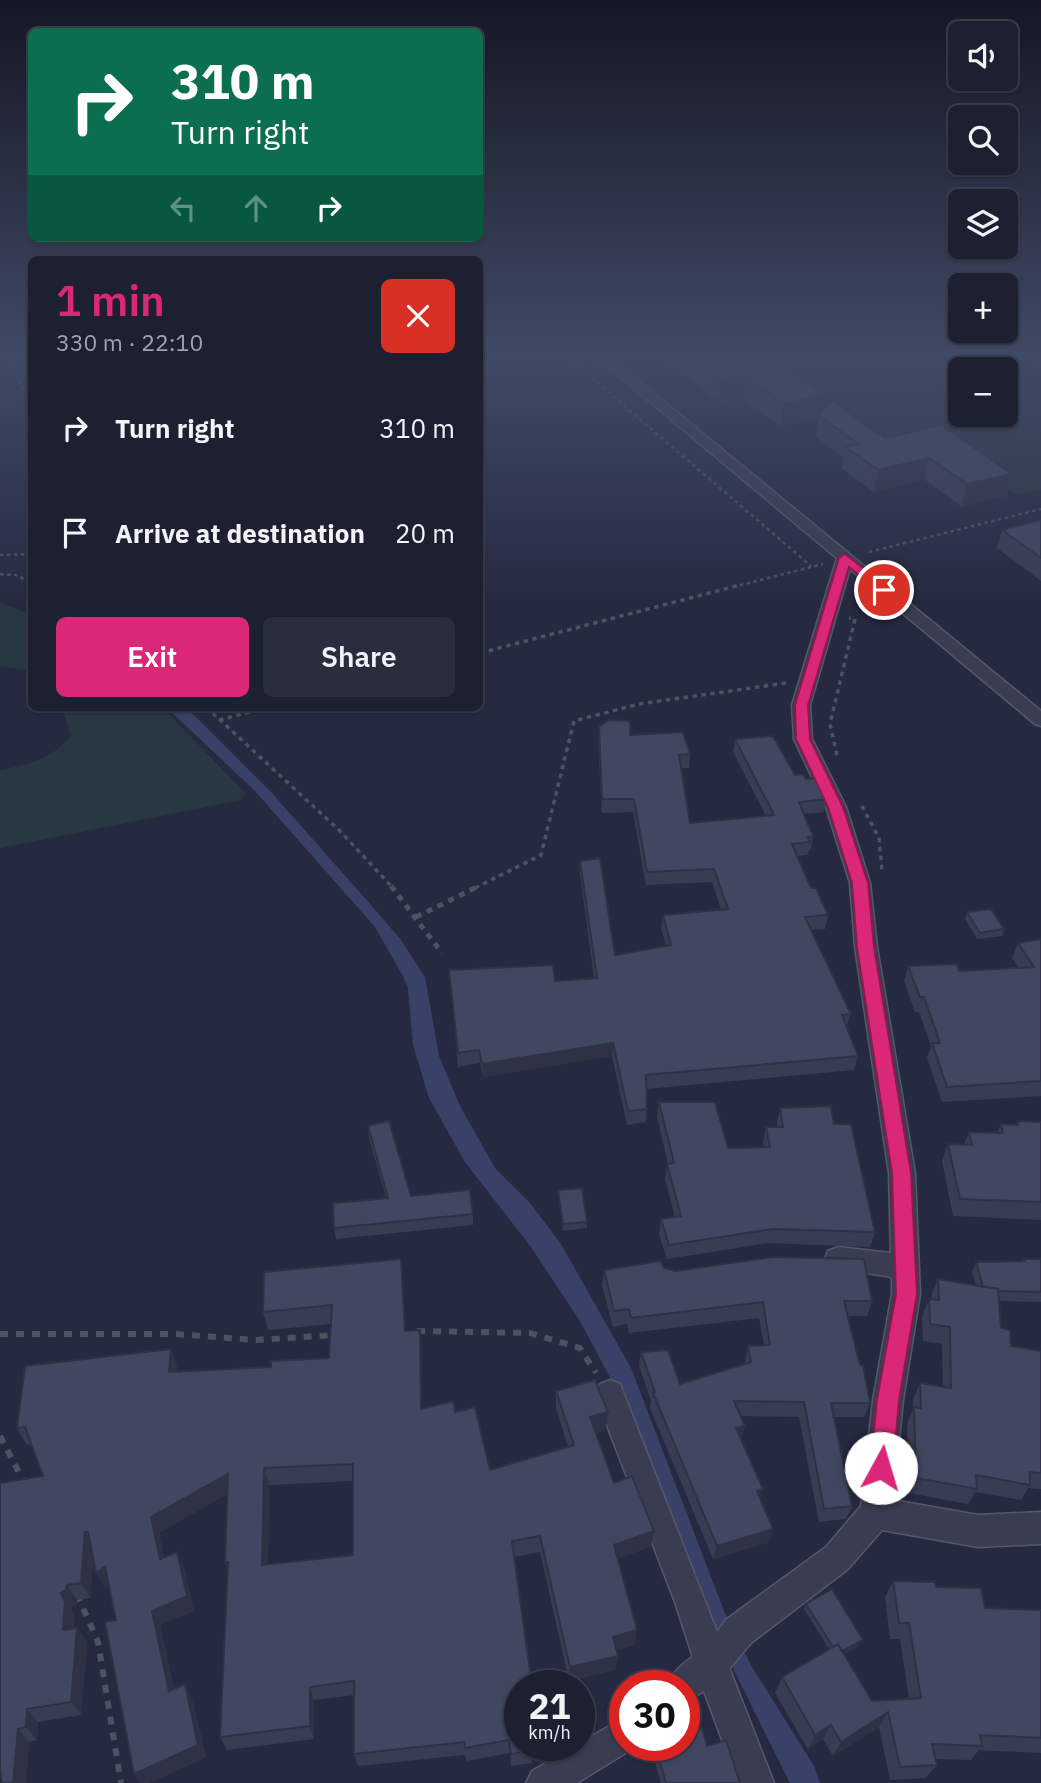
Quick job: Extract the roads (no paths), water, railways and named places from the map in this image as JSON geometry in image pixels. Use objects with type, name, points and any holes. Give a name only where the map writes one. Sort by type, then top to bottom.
[{"type":"street","points":[[700,438],[1041,720]]},
{"type":"street","points":[[700,1673],[739,1631],[837,1558],[876,1513],[888,1400],[906,1294],[902,1173],[866,947],[860,883],[835,807],[803,739],[802,705],[845,558]]},
{"type":"street","points":[[807,1259],[859,1260],[905,1266]]},
{"type":"street","points":[[610,1394],[691,1602],[711,1664],[756,1783]]},
{"type":"street","points":[[876,1513],[978,1531],[1041,1528]]},
{"type":"street","points":[[544,1783],[609,1744]]},
{"type":"water","points":[[170,711],[190,711],[271,792],[401,940],[425,977],[439,1056],[460,1106],[495,1168],[530,1203],[561,1244],[631,1368],[724,1611],[752,1667],[814,1766],[820,1783],[790,1783],[702,1606],[613,1383],[580,1321],[531,1247],[465,1162],[429,1098],[413,1045],[408,988],[403,976],[375,927],[254,790]]}]
